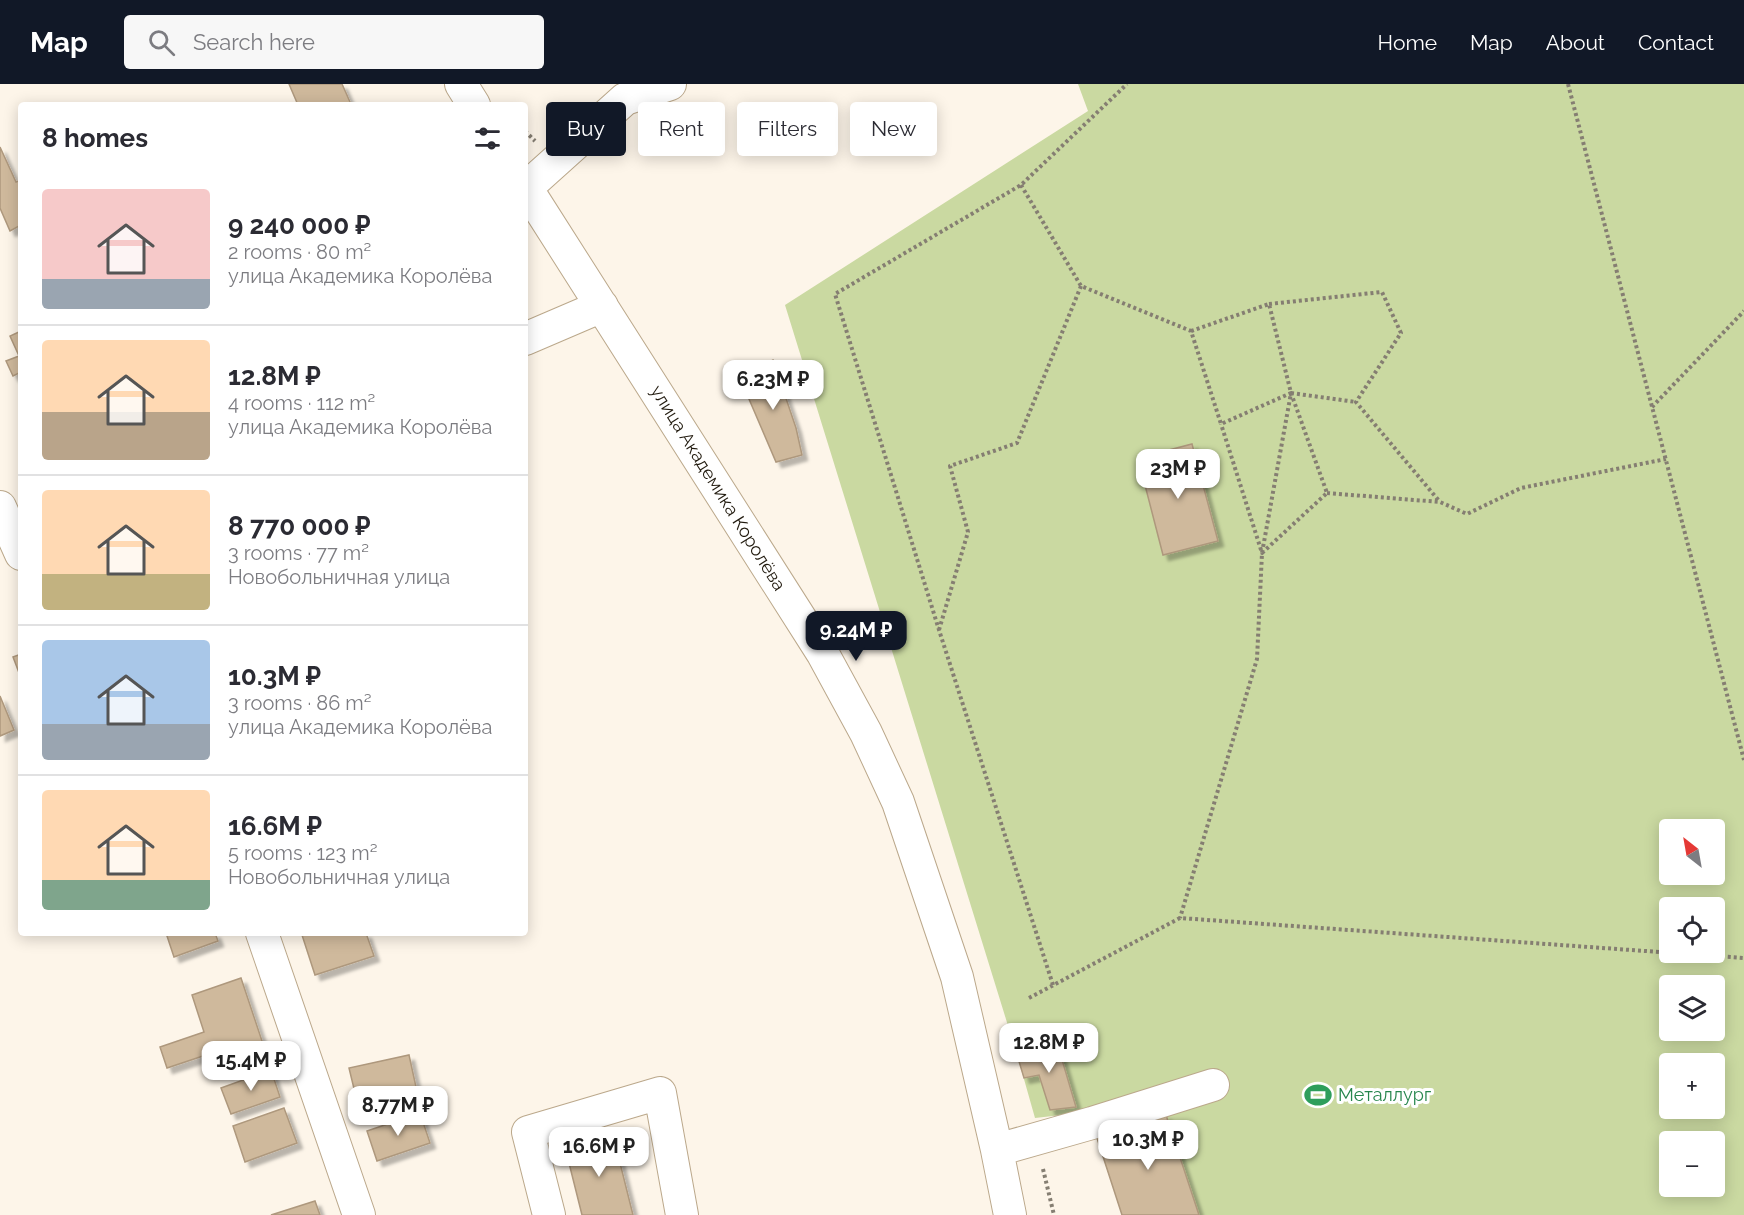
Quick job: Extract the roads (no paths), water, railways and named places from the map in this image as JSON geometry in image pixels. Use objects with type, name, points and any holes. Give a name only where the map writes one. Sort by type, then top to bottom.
[{"type":"street","points":[[461,84],[472,102]]},
{"type":"street","points":[[528,185],[626,99],[670,84]]},
{"type":"street","name":"улица Академика Королёва","points":[[528,190],[823,654],[871,743],[898,802],[957,977],[1010,1215]]},
{"type":"street","points":[[528,338],[602,306]]},
{"type":"street","points":[[0,507],[18,547]]},
{"type":"street","points":[[0,563],[18,555]]},
{"type":"street","points":[[263,936],[359,1215]]},
{"type":"street","points":[[997,1150],[1213,1085]]},
{"type":"street","points":[[549,1215],[528,1132],[660,1093],[682,1215]]},
{"type":"place","name":"Металлург","points":[[1318,1095]]}]
